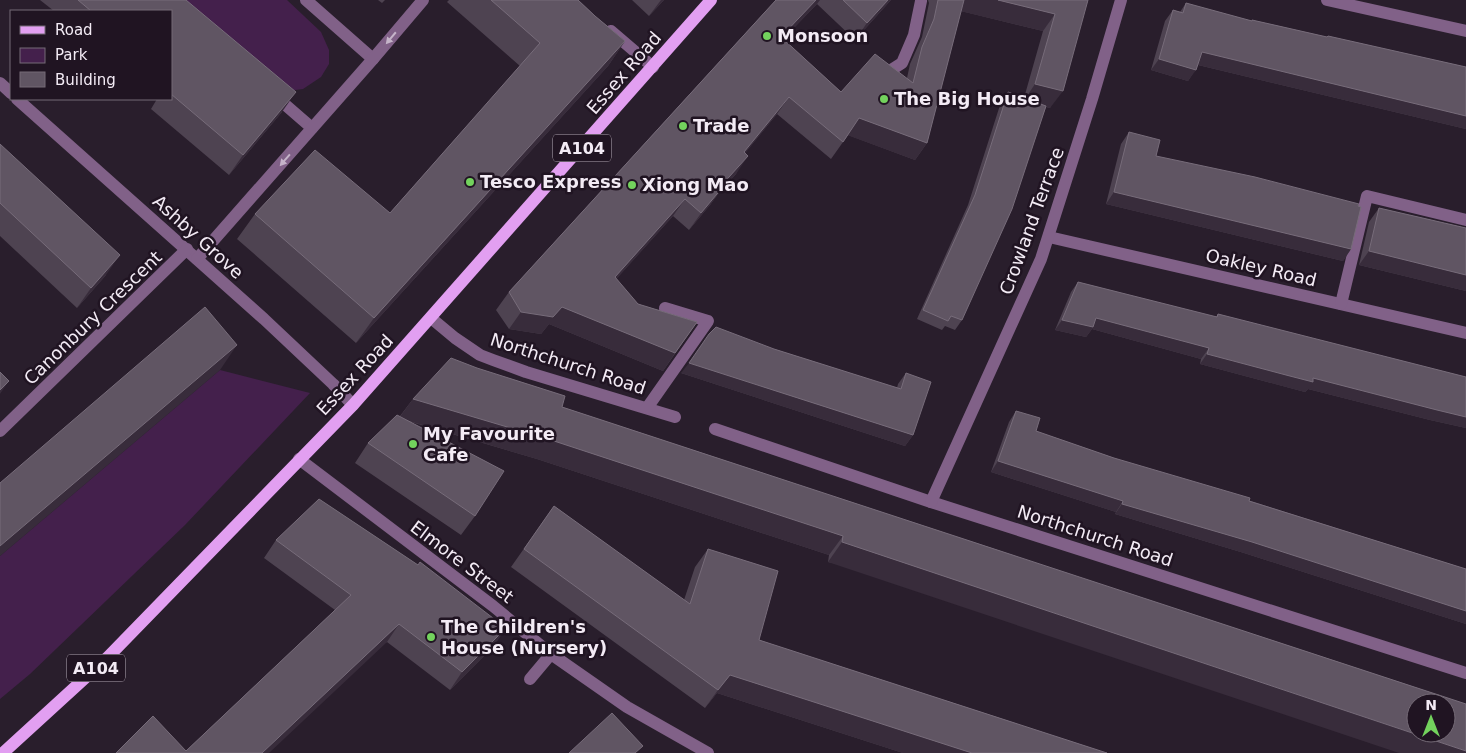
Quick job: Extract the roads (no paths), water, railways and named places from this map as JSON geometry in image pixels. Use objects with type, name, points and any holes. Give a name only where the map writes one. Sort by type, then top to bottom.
[{"type":"main road","name":"Essex Road","points":[[3,753],[108,657],[353,405],[711,0]]},
{"type":"street","points":[[306,0],[373,59]]},
{"type":"street","points":[[197,259],[423,0]]},
{"type":"street","name":"Crowland Terrace","points":[[931,502],[1015,317],[1049,236],[1121,0]]},
{"type":"street","points":[[1327,0],[1466,31]]},
{"type":"street","points":[[888,72],[902,63],[914,35],[921,1]]},
{"type":"street","points":[[604,25],[653,67]]},
{"type":"street","points":[[0,83],[10,92]]},
{"type":"street","points":[[268,90],[312,128]]},
{"type":"street","name":"Ashby Grove","points":[[18,100],[188,249],[285,338],[353,405]]},
{"type":"street","points":[[1341,304],[1367,196],[1466,220]]},
{"type":"street","name":"Oakley Road","points":[[1049,236],[1466,333]]},
{"type":"street","name":"Canonbury Crescent","points":[[0,431],[188,249]]},
{"type":"street","points":[[647,408],[708,321],[666,308]]},
{"type":"street","name":"Northchurch Road","points":[[431,318],[455,338],[487,358],[526,372],[675,417]]},
{"type":"street","name":"Northchurch Road","points":[[715,429],[931,502],[1466,673]]},
{"type":"street","name":"Elmore Street","points":[[299,459],[493,606],[551,654],[627,707],[708,753]]},
{"type":"street","points":[[530,679],[551,654]]},
{"type":"place","name":"Monsoon","points":[[767,36]]},
{"type":"place","name":"The Big House","points":[[884,99]]},
{"type":"place","name":"Trade","points":[[683,126]]},
{"type":"place","name":"Tesco Express","points":[[470,182]]},
{"type":"place","name":"Xiong Mao","points":[[632,185]]},
{"type":"place","name":"My Favourite Cafe","points":[[413,444]]},
{"type":"place","name":"The Children's House (Nursery)","points":[[431,637]]}]
